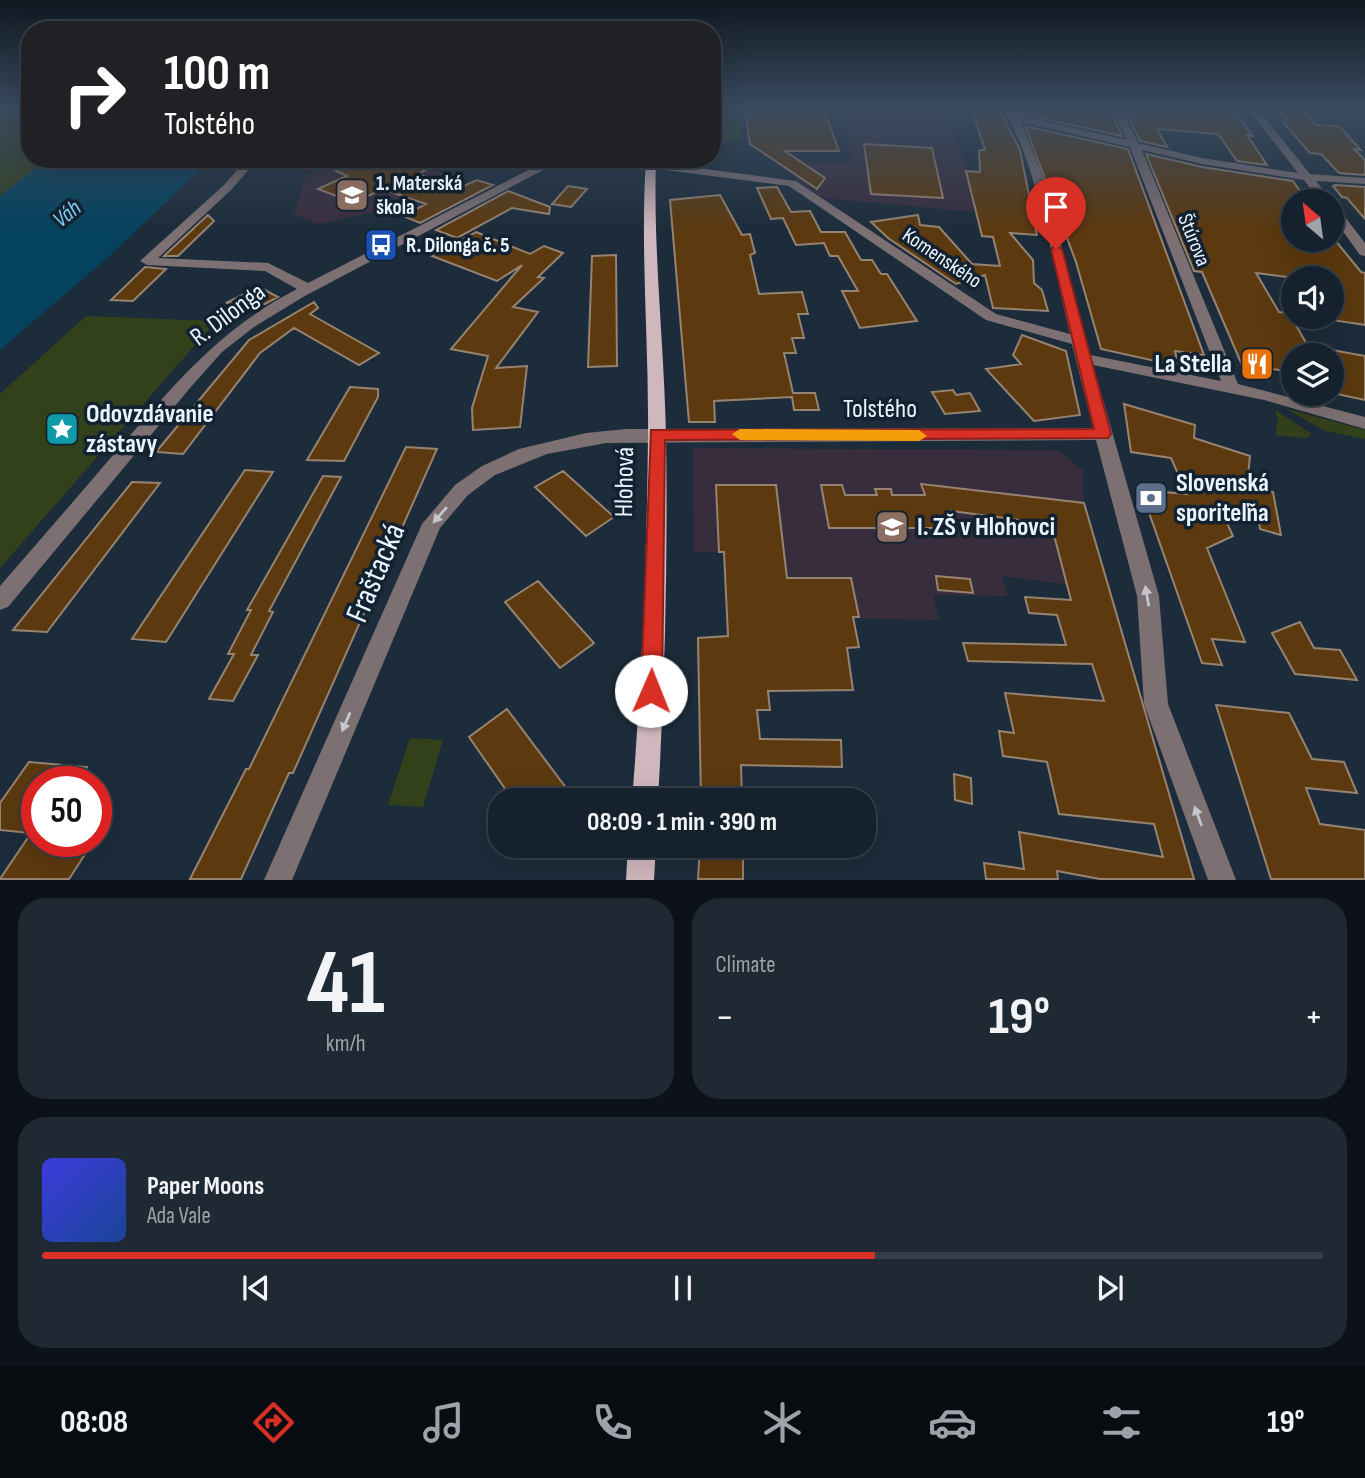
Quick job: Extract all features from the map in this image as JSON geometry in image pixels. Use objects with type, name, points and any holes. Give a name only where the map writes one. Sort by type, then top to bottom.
[{"type":"main road","name":"Hlohová","points":[[646,788],[651,714],[657,434],[649,205],[651,168]]},
{"type":"main road","points":[[640,880],[641,858]]},
{"type":"street","points":[[1025,149],[1038,180],[1148,596],[1156,704],[1222,880]]},
{"type":"street","name":"Štúrova","points":[[1137,149],[1232,389]]},
{"type":"street","points":[[1146,149],[1202,161],[1308,177],[1365,181]]},
{"type":"street","points":[[1285,149],[1317,189]]},
{"type":"street","points":[[245,168],[147,261],[268,267],[308,289]]},
{"type":"street","name":"R. Dilonga","points":[[0,601],[184,384],[217,349],[249,324],[308,289],[542,168]]},
{"type":"street","name":"Komenského","points":[[693,168],[777,178],[792,183],[991,317],[1082,350],[1365,423]]},
{"type":"street","points":[[1344,224],[1365,252]]},
{"type":"street","name":"Tolstého","points":[[657,434],[1103,434]]},
{"type":"street","name":"Fraštacká","points":[[278,880],[432,524],[461,491],[490,470],[558,445],[618,435],[657,434]]},
{"type":"shaded area","points":[[848,149],[960,149],[976,212],[823,198],[796,180],[794,175],[773,163],[851,163]]},
{"type":"shaded area","name":"1. Materská škola","points":[[326,168],[425,168],[445,174],[370,213],[318,224],[294,215],[305,177]]},
{"type":"shaded area","name":"I. ZŠ v Hlohovci","points":[[693,448],[1058,450],[1083,470],[1084,503],[1108,590],[1002,576],[1007,596],[933,595],[939,620],[727,616],[724,552],[694,552]]},
{"type":"green space","points":[[0,149],[21,149],[21,168],[36,168],[0,196]]},
{"type":"green space","points":[[86,316],[216,321],[0,568],[0,394]]},
{"type":"green space","points":[[1284,408],[1365,430],[1365,439],[1325,431]]},
{"type":"green space","points":[[1275,410],[1312,434],[1306,438],[1275,435],[1278,421]]},
{"type":"green space","points":[[410,738],[443,740],[423,807],[388,805]]},
{"type":"water","name":"Váh","points":[[36,168],[202,168],[105,260],[0,350],[0,196]]},
{"type":"building","points":[[758,149],[838,149],[785,151],[825,178],[817,189]]},
{"type":"building","points":[[865,149],[932,149],[943,198],[871,194]]},
{"type":"building","points":[[1034,149],[1128,149],[1204,355],[1175,351],[1178,366],[1101,349],[1076,262]]},
{"type":"building","points":[[1229,149],[1256,149],[1267,165],[1237,161]]},
{"type":"building","points":[[1307,149],[1354,149],[1365,160],[1365,175],[1339,173],[1321,154],[1310,153]]},
{"type":"building","points":[[979,150],[1020,150],[1037,235],[1010,233],[1033,260],[1034,283],[1042,290],[1048,311],[993,308],[985,275],[956,284],[888,238],[871,222],[918,215],[920,225],[939,227],[972,264],[1000,266],[993,237],[982,236],[966,171],[980,172]]},
{"type":"building","points":[[1146,154],[1202,167],[1293,181],[1299,189],[1281,189],[1281,252],[1344,251],[1361,272],[1365,273],[1365,325],[1344,322],[1344,266],[1281,266],[1281,276],[1256,273],[1281,312],[1281,329],[1298,329],[1306,343],[1281,343],[1281,370],[1242,365],[1202,272],[1194,271]]},
{"type":"building","points":[[331,168],[429,168],[418,174],[459,188],[477,180],[493,185],[420,223],[403,216],[426,204],[382,189],[354,203],[318,189],[347,176]]},
{"type":"building","points":[[568,186],[587,189],[571,207],[552,204]]},
{"type":"building","points":[[1333,186],[1365,187],[1365,219],[1344,197],[1344,189],[1335,189]]},
{"type":"building","points":[[777,187],[791,212],[810,211],[821,232],[845,232],[861,260],[872,260],[881,274],[887,274],[917,321],[860,328],[842,291],[858,291],[838,256],[830,256],[824,243],[796,245],[783,218],[771,219],[757,188]]},
{"type":"building","points":[[508,191],[550,207],[549,214],[512,208],[457,238],[436,230]]},
{"type":"building","points":[[720,195],[742,235],[750,234],[755,253],[750,255],[759,294],[802,292],[808,314],[798,314],[804,338],[792,338],[796,353],[784,353],[793,393],[815,393],[819,410],[794,410],[792,397],[714,401],[715,422],[689,422],[670,200]]},
{"type":"building","points":[[208,215],[214,221],[178,256],[164,256]]},
{"type":"building","points":[[476,232],[530,254],[544,246],[563,253],[538,277],[544,278],[513,307],[538,312],[496,368],[527,366],[520,427],[473,430],[472,408],[488,356],[451,349],[522,265],[497,281],[432,256]]},
{"type":"building","points":[[616,255],[617,366],[588,367],[592,256]]},
{"type":"building","points":[[145,267],[166,269],[133,301],[111,300]]},
{"type":"building","points":[[259,287],[278,297],[265,304],[226,303]]},
{"type":"building","points":[[314,302],[318,308],[310,314],[379,353],[359,365],[294,328],[260,353],[183,454],[156,452],[249,340]]},
{"type":"building","points":[[1022,335],[1066,351],[1080,415],[1034,421],[986,369],[1021,364],[1013,355]]},
{"type":"building","points":[[1344,352],[1365,356],[1365,400],[1344,396]]},
{"type":"building","points":[[350,387],[378,389],[378,397],[344,461],[307,460]]},
{"type":"building","points":[[953,390],[956,395],[970,393],[980,411],[945,414],[932,392]]},
{"type":"building","points":[[1124,404],[1195,425],[1194,438],[1250,456],[1247,485],[1273,492],[1281,535],[1260,529],[1258,513],[1221,510],[1233,536],[1207,548],[1245,642],[1212,639],[1222,665],[1202,663],[1141,490],[1187,494],[1171,458],[1131,452]]},
{"type":"building","points":[[406,447],[437,449],[293,773],[289,773],[241,879],[190,879],[246,769],[249,769]]},
{"type":"building","points":[[245,470],[273,472],[166,642],[132,639]]},
{"type":"building","points":[[563,471],[614,517],[586,536],[535,487]]},
{"type":"building","points":[[323,476],[341,477],[269,611],[273,612],[251,655],[258,655],[233,701],[209,699],[234,654],[228,654],[251,610],[247,610]]},
{"type":"building","points":[[132,482],[160,483],[47,632],[13,630]]},
{"type":"building","points":[[921,484],[1084,503],[1194,879],[1100,879],[1057,871],[1058,879],[986,879],[984,863],[1024,869],[1019,832],[1163,857],[1154,824],[1059,814],[1047,762],[1003,756],[999,731],[1014,733],[1005,693],[1104,701],[1092,664],[968,661],[963,643],[1066,645],[1057,615],[1029,613],[1025,597],[1071,600],[1051,524],[951,511],[957,528],[829,528],[821,485],[842,485],[845,495],[877,495],[875,489],[891,489],[892,495],[925,495]]},
{"type":"building","points":[[716,485],[776,485],[787,578],[851,578],[859,617],[853,617],[859,647],[847,648],[853,690],[768,691],[770,710],[757,710],[760,739],[841,740],[842,767],[741,765],[742,788],[701,788],[698,638],[728,636],[724,552],[719,552]]},
{"type":"building","points":[[936,576],[970,579],[973,593],[938,590]]},
{"type":"building","points":[[538,581],[594,643],[560,668],[505,602]]},
{"type":"building","points":[[1300,622],[1314,648],[1340,650],[1357,680],[1295,674],[1272,633]]},
{"type":"building","points":[[1216,705],[1289,713],[1312,759],[1344,762],[1357,793],[1306,788],[1320,824],[1365,830],[1365,879],[1271,879]]},
{"type":"building","points":[[507,709],[566,788],[505,788],[469,737]]},
{"type":"building","points":[[29,762],[75,766],[26,766]]},
{"type":"building","points":[[21,773],[21,832],[0,830],[0,803]]},
{"type":"building","points":[[954,774],[971,778],[972,804],[955,800]]},
{"type":"building","points":[[21,848],[21,857],[83,857],[69,879],[0,879]]},
{"type":"building","points":[[699,858],[743,858],[743,879],[698,879]]},
{"type":"slow traffic","points":[[740,434],[919,436]]},
{"type":"place","name":"1. Materská škola","points":[[352,195]]},
{"type":"place","name":"R. Dilonga č. 5","points":[[381,245]]},
{"type":"place","name":"La Stella","points":[[1257,364]]},
{"type":"place","name":"Odovzdávanie zástavy","points":[[62,429]]},
{"type":"place","name":"Slovenská sporiteľňa","points":[[1151,498]]},
{"type":"place","name":"I. ZŠ v Hlohovci","points":[[892,527]]},
{"type":"route","points":[[651,691],[657,434],[1103,434],[1056,249]]}]
